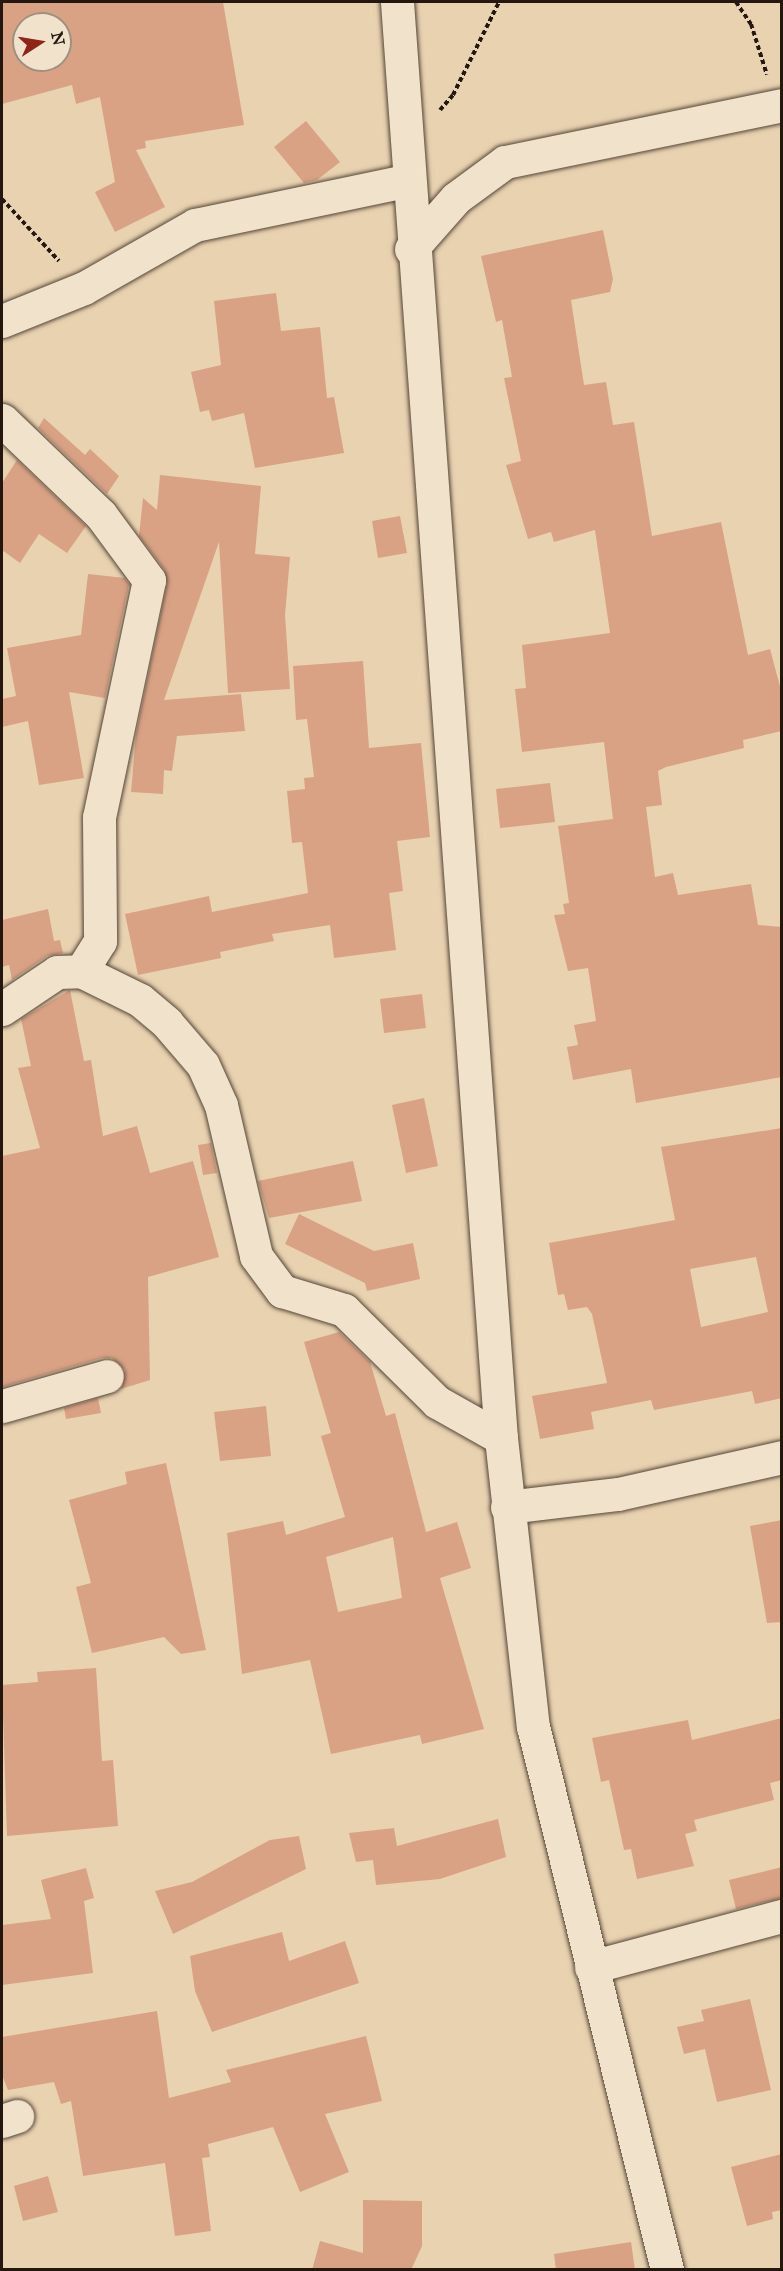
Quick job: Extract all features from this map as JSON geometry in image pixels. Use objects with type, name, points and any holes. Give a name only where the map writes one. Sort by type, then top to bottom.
[{"type":"street","points":[[397,2],[411,249],[501,1438],[533,1726],[667,2270]]},
{"type":"street","points":[[411,249],[456,198],[505,162],[777,105]]},
{"type":"street","points":[[2,321],[84,288],[195,225],[405,166]]},
{"type":"street","points":[[2,420],[101,515],[149,580],[99,818],[100,941],[81,971]]},
{"type":"street","points":[[2,1009],[57,972],[81,971],[140,1000],[202,1065],[221,1105],[256,1256],[282,1291],[344,1310],[437,1402],[501,1438]]},
{"type":"street","points":[[2,1406],[107,1376]]},
{"type":"street","points":[[507,1507],[618,1494],[782,1457]]},
{"type":"street","points":[[591,1967],[782,1916]]},
{"type":"path","points":[[405,166],[453,95],[499,2]]},
{"type":"path","points":[[736,2],[762,52],[777,105]]},
{"type":"path","points":[[2,199],[84,288]]},
{"type":"building","points":[[2,2],[223,2],[244,125],[145,141],[146,148],[136,150],[165,207],[115,232],[95,192],[115,182],[100,97],[76,104],[72,85],[2,104]]},
{"type":"building","points":[[306,121],[340,162],[317,180],[304,183],[274,147]]},
{"type":"building","points":[[603,230],[613,279],[610,292],[571,300],[584,385],[606,382],[613,425],[634,422],[652,536],[721,522],[748,655],[770,649],[782,694],[782,731],[743,740],[744,748],[658,771],[662,805],[646,807],[655,877],[673,873],[678,895],[751,884],[758,925],[782,927],[782,1077],[636,1103],[631,1069],[573,1080],[567,1047],[578,1045],[574,1025],[596,1021],[588,968],[568,971],[554,915],[565,914],[563,904],[569,903],[558,826],[613,819],[604,742],[522,752],[515,689],[526,688],[522,645],[610,633],[595,530],[554,542],[551,532],[528,539],[506,465],[521,461],[504,378],[512,377],[502,320],[496,322],[481,256]]},
{"type":"building","points":[[276,293],[281,331],[320,327],[327,398],[334,397],[344,453],[255,468],[244,413],[212,421],[209,410],[200,412],[191,372],[221,365],[214,301]]},
{"type":"building","points":[[44,418],[85,455],[90,449],[119,476],[107,494],[38,428]]},
{"type":"building","points":[[17,460],[86,526],[67,553],[39,534],[20,563],[2,550],[2,483]]},
{"type":"building","points":[[160,475],[261,486],[255,554],[290,557],[285,615],[290,689],[228,693],[219,542],[164,700],[241,694],[245,731],[177,736],[172,771],[164,770],[163,794],[131,792],[136,734],[167,583],[164,569],[139,536],[143,498],[157,510]]},
{"type":"building","points":[[400,516],[407,553],[378,558],[372,521]]},
{"type":"building","points":[[88,574],[125,578],[129,584],[105,698],[69,692],[84,778],[39,785],[28,721],[2,727],[2,699],[16,696],[7,648],[81,635]]},
{"type":"building","points":[[363,661],[369,748],[421,743],[430,837],[397,841],[403,891],[389,893],[396,950],[334,958],[330,925],[272,934],[274,941],[220,952],[221,958],[138,975],[125,914],[209,896],[212,912],[308,893],[302,842],[292,843],[287,791],[305,789],[304,778],[314,777],[307,719],[296,720],[293,666]]},
{"type":"building","points":[[550,783],[555,822],[500,828],[496,789]]},
{"type":"building","points":[[48,909],[54,941],[60,940],[63,953],[47,956],[12,980],[9,965],[2,967],[2,920]]},
{"type":"building","points":[[70,990],[84,1061],[91,1060],[103,1136],[137,1126],[150,1173],[193,1161],[219,1257],[148,1277],[150,1380],[121,1389],[125,1370],[112,1358],[102,1358],[2,1387],[2,1156],[40,1148],[18,1068],[31,1066],[21,1019]]},
{"type":"building","points":[[422,994],[426,1028],[384,1033],[380,999]]},
{"type":"building","points":[[424,1098],[438,1166],[406,1173],[392,1105]]},
{"type":"building","points":[[782,1128],[782,1398],[755,1404],[752,1391],[654,1410],[651,1400],[591,1412],[594,1429],[540,1439],[532,1396],[607,1383],[592,1314],[587,1307],[568,1310],[564,1294],[558,1295],[549,1243],[675,1220],[661,1147]],"holes":[[[756,1257],[768,1312],[701,1327],[690,1269]]]},
{"type":"building","points":[[211,1143],[217,1173],[203,1175],[198,1145]]},
{"type":"building","points":[[353,1161],[362,1201],[269,1218],[258,1181]]},
{"type":"building","points":[[299,1214],[374,1251],[413,1243],[420,1279],[367,1291],[365,1283],[285,1244]]},
{"type":"building","points":[[339,1332],[370,1362],[386,1416],[395,1413],[426,1532],[457,1522],[471,1568],[440,1578],[484,1729],[422,1744],[420,1735],[331,1754],[310,1660],[242,1674],[227,1533],[283,1521],[286,1535],[345,1517],[321,1436],[331,1433],[304,1342]],"holes":[[[393,1537],[402,1598],[338,1612],[326,1557]]]},
{"type":"building","points":[[98,1398],[101,1413],[66,1419],[64,1408]]},
{"type":"building","points":[[266,1406],[271,1456],[220,1461],[214,1412]]},
{"type":"building","points":[[166,1463],[206,1650],[181,1654],[164,1637],[92,1653],[76,1587],[91,1583],[69,1500],[127,1484],[125,1472]]},
{"type":"building","points":[[782,1520],[782,1622],[767,1623],[750,1526]]},
{"type":"building","points":[[96,1668],[102,1761],[113,1760],[118,1826],[7,1836],[2,1685],[38,1682],[37,1672]]},
{"type":"building","points":[[782,1718],[782,1780],[770,1783],[774,1800],[694,1820],[697,1831],[685,1834],[694,1866],[637,1879],[631,1849],[624,1850],[609,1780],[601,1782],[592,1738],[688,1720],[692,1740]]},
{"type":"building","points":[[498,1819],[506,1857],[440,1879],[376,1885],[373,1860],[356,1862],[349,1833],[394,1828],[397,1846]]},
{"type":"building","points":[[299,1836],[306,1869],[173,1934],[155,1891],[192,1882],[270,1840]]},
{"type":"building","points":[[782,1867],[782,1898],[736,1909],[729,1880]]},
{"type":"building","points":[[86,1868],[94,1898],[84,1901],[93,1973],[2,1985],[2,1925],[51,1919],[41,1880]]},
{"type":"building","points":[[282,1932],[289,1961],[345,1941],[359,1983],[212,2032],[195,1991],[190,1956]]},
{"type":"building","points":[[750,1999],[771,2090],[717,2102],[705,2049],[684,2054],[677,2027],[704,2021],[701,2010]]},
{"type":"building","points":[[157,2011],[169,2098],[231,2082],[226,2070],[366,2036],[382,2101],[325,2114],[349,2172],[300,2192],[273,2127],[208,2144],[210,2157],[202,2158],[211,2231],[175,2236],[165,2163],[83,2176],[71,2101],[61,2104],[54,2082],[8,2090],[2,2075],[2,2037]]},
{"type":"building","points":[[782,2154],[782,2210],[772,2212],[773,2219],[747,2226],[731,2167]]},
{"type":"building","points":[[48,2176],[58,2212],[23,2221],[14,2186]]},
{"type":"building","points":[[363,2200],[422,2201],[422,2246],[411,2270],[312,2270],[320,2241],[363,2253]]},
{"type":"building","points":[[631,2242],[635,2270],[556,2270],[554,2254]]}]
